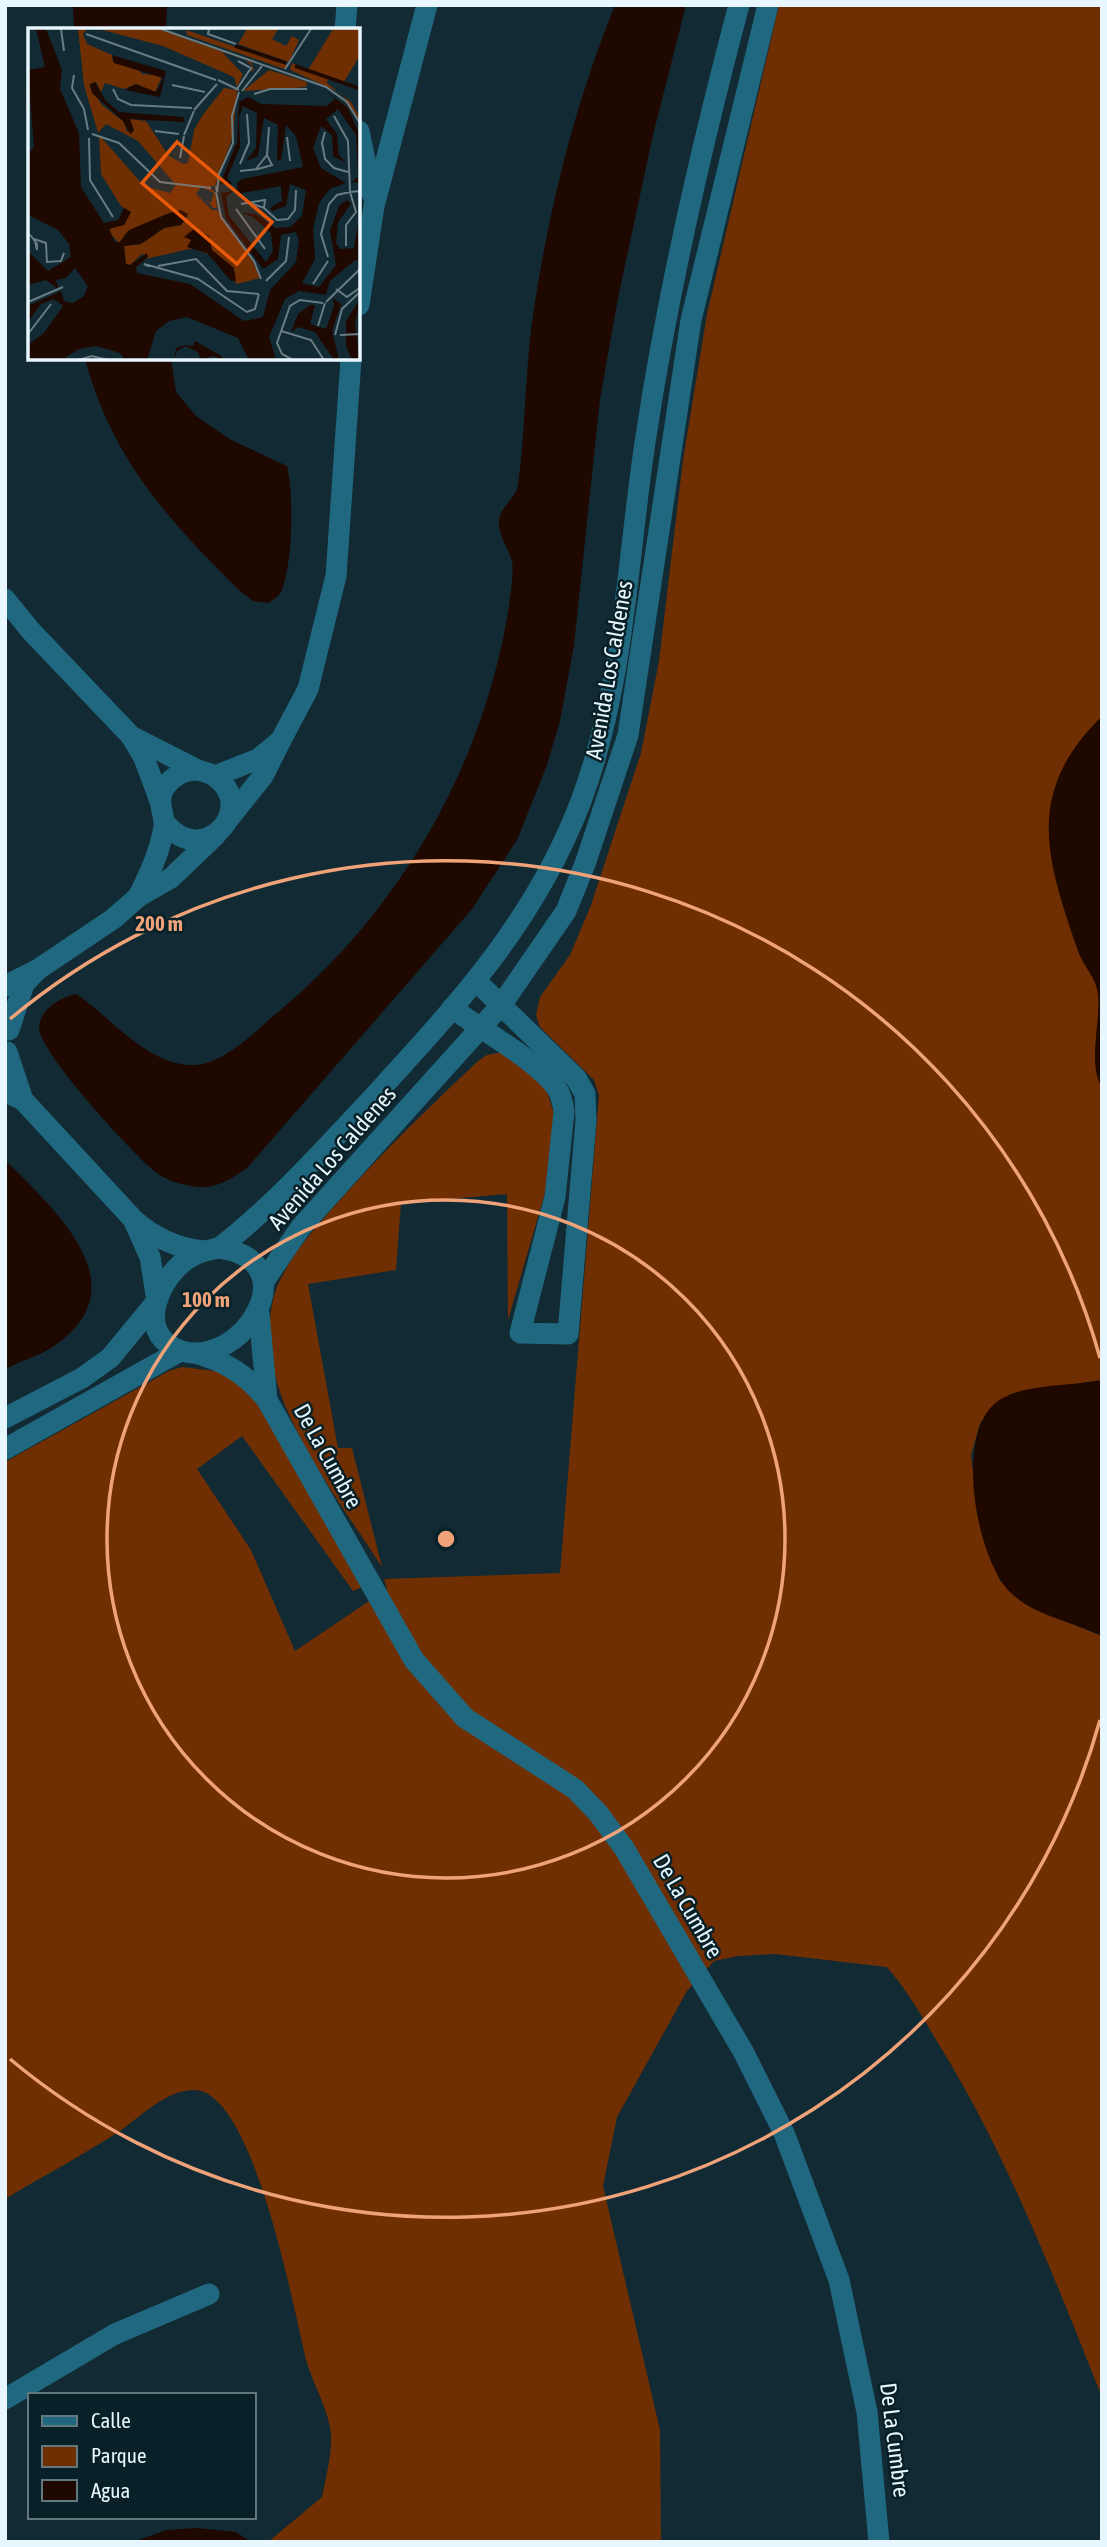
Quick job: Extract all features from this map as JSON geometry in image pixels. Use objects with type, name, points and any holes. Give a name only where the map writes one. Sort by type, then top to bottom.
[{"type":"street","points":[[345,28],[347,5]]},
{"type":"street","points":[[360,298],[374,206],[427,5]]},
{"type":"street","name":"Avenida Los Caldenes","points":[[211,1250],[278,1199],[494,960],[528,910],[558,854],[581,800],[605,727],[617,668],[645,438],[676,266],[738,5]]},
{"type":"street","name":"Avenida Los Caldenes","points":[[264,1281],[301,1227],[502,1004],[566,911],[611,793],[628,734],[691,320],[768,5]]},
{"type":"street","points":[[360,136],[374,206]]},
{"type":"street","points":[[5,986],[37,970],[113,919],[138,897],[171,878],[222,827],[262,776],[308,689],[336,576],[351,360]]},
{"type":"street","points":[[5,599],[31,631],[131,736],[144,758],[160,801],[164,823],[157,856],[138,897]]},
{"type":"street","points":[[131,736],[222,783],[231,801],[222,827],[195,841],[183,839],[164,823]]},
{"type":"street","points":[[160,801],[169,782],[187,771],[206,773],[258,759],[281,740]]},
{"type":"street","points":[[37,970],[24,984],[7,1024],[6,1053],[14,1096],[133,1219],[150,1233],[174,1245],[236,1251],[250,1259],[264,1281],[259,1313],[267,1400]]},
{"type":"street","points":[[452,1008],[538,1070],[556,1087],[562,1099],[564,1112],[555,1197],[520,1333],[568,1334],[586,1121],[585,1094],[576,1077],[476,981]]},
{"type":"street","points":[[133,1219],[150,1258],[157,1301],[155,1315],[158,1330],[166,1342],[186,1352],[229,1364],[251,1381],[267,1400]]},
{"type":"street","points":[[5,1418],[82,1378],[110,1358],[157,1301],[173,1270],[211,1250]]},
{"type":"street","points":[[541,1252],[575,1258]]},
{"type":"street","points":[[5,1449],[186,1352],[207,1351],[237,1336],[259,1313]]},
{"type":"street","name":"De La Cumbre","points":[[267,1400],[414,1660],[465,1718],[564,1781],[598,1813],[624,1848],[744,2053],[784,2133],[839,2280],[867,2412],[879,2542]]},
{"type":"street","points":[[5,2399],[115,2334],[209,2294]]},
{"type":"green space","points":[[779,5],[1102,5],[1102,1380],[1010,1394],[980,1423],[971,1455],[978,1515],[1000,1581],[1034,1609],[1102,1636],[1102,2397],[1032,2226],[993,2142],[949,2061],[887,1967],[775,1954],[738,1956],[714,1961],[687,1991],[617,2117],[603,2186],[660,2430],[661,2542],[268,2542],[322,2497],[330,2458],[331,2434],[307,2363],[268,2207],[235,2125],[215,2099],[193,2090],[183,2091],[163,2099],[106,2140],[5,2199],[5,1462],[169,1371],[182,1367],[215,1371],[233,1379],[260,1407],[362,1587],[353,1591],[242,1436],[197,1469],[251,1550],[295,1651],[387,1589],[384,1579],[560,1573],[599,1095],[594,1080],[540,1027],[536,1015],[540,997],[570,955],[591,905],[641,753],[659,661],[683,460],[707,314]]},
{"type":"green space","points":[[497,1053],[507,1054],[545,1086],[554,1113],[545,1193],[508,1320],[507,1194],[401,1203],[396,1270],[308,1284],[338,1448],[352,1448],[382,1567],[318,1470],[290,1417],[271,1356],[272,1306],[277,1287],[289,1263],[339,1201],[478,1061]]},
{"type":"water","points":[[73,5],[167,5],[166,28],[74,28]]},
{"type":"water","points":[[615,5],[686,5],[653,135],[618,298],[600,399],[574,645],[560,721],[547,765],[517,840],[472,909],[247,1168],[212,1186],[193,1186],[172,1181],[158,1174],[130,1148],[70,1079],[43,1039],[40,1021],[52,1005],[76,994],[128,1037],[156,1055],[188,1065],[214,1060],[240,1045],[328,966],[369,920],[405,872],[436,820],[463,765],[501,650],[513,569],[499,520],[518,485],[529,349],[537,289],[553,206],[574,124]]},
{"type":"water","points":[[85,360],[171,360],[176,392],[196,416],[231,440],[287,466],[291,494],[290,548],[285,580],[281,592],[274,599],[269,603],[253,601],[240,591],[166,513],[127,458],[96,395]]},
{"type":"water","points":[[1102,716],[1102,1088],[1095,1067],[1097,988],[1080,956],[1057,885],[1049,827],[1052,799],[1061,772],[1077,744]]},
{"type":"water","points":[[5,1160],[46,1201],[81,1249],[90,1274],[90,1299],[79,1323],[54,1346],[5,1369]]},
{"type":"water","points":[[1102,1380],[1102,1636],[1042,1613],[1011,1593],[999,1577],[988,1553],[974,1496],[973,1467],[976,1439],[984,1417],[998,1401],[1008,1395],[1033,1388]]},
{"type":"water","points":[[196,2528],[236,2532],[251,2542],[132,2542],[167,2530]]}]
